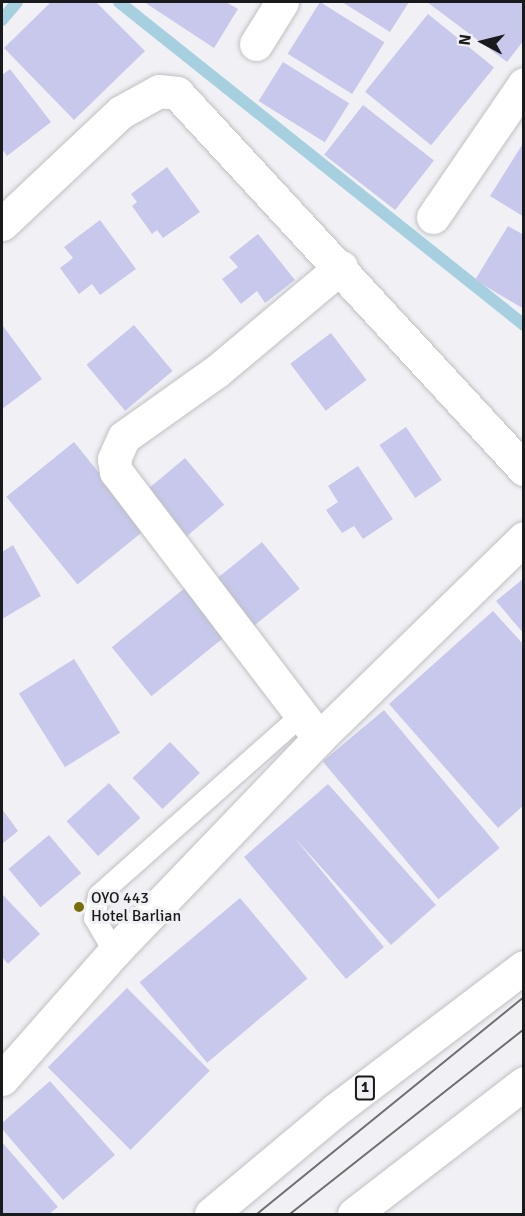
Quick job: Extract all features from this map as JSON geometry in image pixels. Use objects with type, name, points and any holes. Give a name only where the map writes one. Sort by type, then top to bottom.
[{"type":"main road","points":[[256,44],[282,2]]},
{"type":"main road","points":[[433,217],[524,84]]},
{"type":"main road","points":[[2,224],[122,112],[159,91],[168,92],[187,102],[341,267],[524,469]]},
{"type":"main road","points":[[310,727],[116,472],[114,459],[124,437],[217,371],[341,267]]},
{"type":"main road","points":[[2,1079],[310,727],[524,538]]},
{"type":"main road","name":"1","points":[[211,1215],[334,1111],[524,967]]},
{"type":"main road","points":[[354,1215],[524,1083]]},
{"type":"lane","points":[[114,952],[94,918],[98,895],[310,727]]},
{"type":"building","points":[[51,2],[96,2],[145,51],[74,120],[4,48]]},
{"type":"building","points":[[144,2],[226,2],[238,9],[214,48]]},
{"type":"building","points":[[320,2],[384,42],[352,94],[288,54]]},
{"type":"building","points":[[342,2],[409,2],[390,32]]},
{"type":"building","points":[[427,2],[524,2],[524,40],[507,62]]},
{"type":"building","points":[[428,14],[494,67],[431,145],[365,92]]},
{"type":"building","points":[[283,62],[349,103],[325,142],[259,101]]},
{"type":"building","points":[[10,69],[51,122],[7,156],[2,149],[2,75]]},
{"type":"building","points":[[363,105],[434,160],[395,210],[324,155]]},
{"type":"building","points":[[522,145],[524,146],[524,217],[490,196]]},
{"type":"building","points":[[167,167],[200,212],[163,238],[157,230],[152,234],[132,206],[137,202],[131,194]]},
{"type":"building","points":[[100,220],[136,269],[100,295],[92,284],[79,294],[60,268],[73,258],[64,247]]},
{"type":"building","points":[[508,226],[524,235],[524,309],[475,280]]},
{"type":"building","points":[[258,234],[295,280],[265,303],[257,291],[241,304],[222,279],[238,267],[229,257]]},
{"type":"building","points":[[134,325],[173,371],[125,411],[87,365]]},
{"type":"building","points":[[2,327],[42,379],[2,409]]},
{"type":"building","points":[[331,333],[367,380],[326,411],[290,364]]},
{"type":"building","points":[[406,427],[442,480],[415,498],[379,445]]},
{"type":"building","points":[[74,442],[145,530],[78,585],[6,497]]},
{"type":"building","points":[[185,458],[224,505],[187,536],[147,489]]},
{"type":"building","points":[[358,466],[393,519],[363,539],[354,526],[342,533],[326,510],[338,502],[328,486]]},
{"type":"building","points":[[262,542],[300,589],[252,628],[214,581]]},
{"type":"building","points":[[13,545],[41,596],[2,619],[2,552]]},
{"type":"building","points":[[524,578],[524,634],[496,601]]},
{"type":"building","points":[[191,583],[231,632],[151,696],[112,647]]},
{"type":"building","points":[[493,611],[524,645],[524,805],[498,828],[389,704]]},
{"type":"building","points":[[74,659],[120,733],[65,767],[19,693]]},
{"type":"building","points":[[384,710],[500,848],[438,899],[323,761]]},
{"type":"building","points":[[170,742],[200,773],[162,809],[133,778]]},
{"type":"building","points":[[109,783],[140,818],[98,856],[67,821]]},
{"type":"building","points":[[328,784],[436,905],[391,945],[294,837],[384,947],[346,979],[244,857]]},
{"type":"building","points":[[2,809],[18,831],[2,844]]},
{"type":"building","points":[[49,835],[81,873],[41,907],[8,869]]},
{"type":"building","points":[[2,894],[40,934],[8,964],[2,957]]},
{"type":"building","points":[[240,898],[307,978],[207,1063],[140,982]]},
{"type":"building","points":[[127,988],[210,1071],[131,1150],[48,1067]]},
{"type":"building","points":[[50,1081],[115,1155],[63,1200],[2,1129],[2,1123]]},
{"type":"building","points":[[2,1142],[58,1207],[49,1214],[2,1214]]},
{"type":"waterway","points":[[2,20],[17,2]]},
{"type":"waterway","points":[[119,2],[524,325]]},
{"type":"tram line","points":[[257,1214],[524,997]]},
{"type":"tram line","points":[[290,1214],[524,1029]]},
{"type":"place","name":"OYO 443 Hotel Barlian","points":[[79,907]]}]
